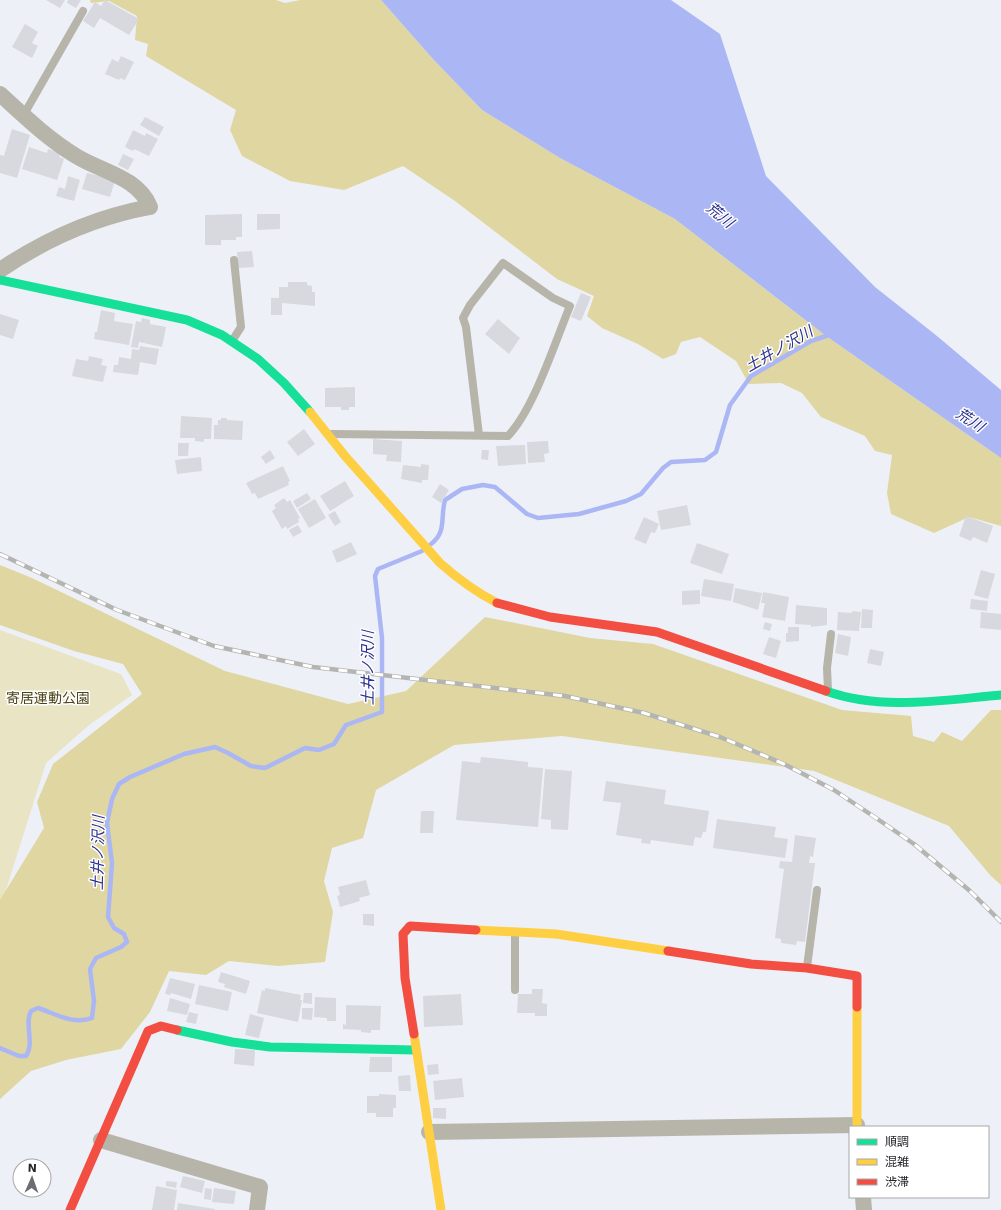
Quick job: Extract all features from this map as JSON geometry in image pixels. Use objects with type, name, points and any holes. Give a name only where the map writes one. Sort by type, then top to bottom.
[{"type":"street","points":[[0,94],[43,134],[77,157],[135,186],[146,197],[150,207],[126,211],[97,220],[51,238],[0,270]]},
{"type":"street","points":[[0,280],[187,320],[222,335],[258,359],[284,383],[329,434],[345,456],[440,563],[457,578],[481,595],[500,604],[521,611],[657,632],[845,698],[879,702],[923,702],[1001,695]]},
{"type":"street","points":[[441,1210],[405,978],[404,934],[410,926],[556,934],[751,964],[807,968],[857,976],[857,1126]]},
{"type":"street","points":[[70,1210],[148,1031],[161,1026],[232,1042],[270,1047],[415,1050]]},
{"type":"street","points":[[429,1132],[849,1126]]},
{"type":"street","points":[[101,1140],[260,1188],[257,1210]]},
{"type":"street","points":[[864,1198],[864,1210]]},
{"type":"lane","points":[[24,116],[83,11]]},
{"type":"lane","points":[[232,342],[241,328],[234,260]]},
{"type":"lane","points":[[329,434],[508,436],[515,428],[532,399],[570,306],[553,298],[504,263],[470,305],[463,318],[466,326],[479,435]]},
{"type":"lane","points":[[828,693],[827,668],[831,634]]},
{"type":"lane","points":[[807,968],[817,890]]},
{"type":"lane","points":[[515,931],[515,990]]},
{"type":"green space","name":"寄居運動公園","points":[[0,630],[121,674],[132,695],[89,725],[46,763],[0,909]]},
{"type":"shaded area","points":[[90,0],[276,0],[285,3],[300,0],[381,0],[432,58],[482,110],[560,158],[675,219],[826,336],[1001,458],[1001,526],[969,517],[934,533],[891,514],[887,493],[892,455],[875,451],[865,436],[821,417],[802,393],[781,383],[749,384],[736,361],[700,337],[681,342],[676,354],[663,359],[638,344],[602,328],[587,316],[594,296],[557,279],[455,201],[403,166],[344,190],[290,181],[242,156],[230,130],[236,110],[146,56],[148,44],[135,40],[137,16],[109,1],[91,3]]},
{"type":"shaded area","points":[[0,565],[32,578],[225,671],[348,704],[406,691],[485,617],[590,638],[653,644],[842,710],[911,716],[913,736],[934,742],[942,732],[962,741],[991,710],[1001,710],[1001,885],[990,875],[949,826],[814,771],[562,736],[454,745],[376,790],[363,838],[332,848],[324,881],[333,912],[325,962],[278,966],[229,961],[206,975],[169,971],[150,1012],[121,1049],[66,1060],[31,1071],[0,1099],[0,900],[44,828],[37,802],[53,764],[142,694],[123,664],[74,651],[0,625]]},
{"type":"water","name":"荒川","points":[[381,0],[671,0],[720,34],[766,176],[875,287],[937,336],[1001,390],[1001,458],[826,336],[675,219],[560,158],[482,110],[432,58]]},
{"type":"building","points":[[46,0],[65,0],[60,8]]},
{"type":"building","points":[[68,0],[81,0],[76,8],[67,3]]},
{"type":"building","points":[[105,0],[139,19],[129,35],[100,18],[94,28],[83,21],[95,2],[101,6]]},
{"type":"building","points":[[25,24],[38,32],[32,43],[38,46],[32,58],[12,47]]},
{"type":"building","points":[[121,56],[134,62],[125,80],[120,78],[119,80],[105,74],[112,59],[118,62]]},
{"type":"building","points":[[145,117],[164,127],[159,136],[140,125]]},
{"type":"building","points":[[12,129],[30,135],[17,178],[0,173],[0,155],[4,156]]},
{"type":"building","points":[[133,130],[145,136],[146,133],[158,139],[149,156],[134,149],[133,151],[125,147]]},
{"type":"building","points":[[29,147],[47,153],[48,149],[61,153],[59,157],[64,159],[57,180],[22,169]]},
{"type":"building","points":[[123,154],[134,159],[128,170],[118,165]]},
{"type":"building","points":[[87,173],[115,180],[110,197],[82,189]]},
{"type":"building","points":[[68,176],[80,180],[74,201],[56,196],[59,187],[65,189]]},
{"type":"building","points":[[242,214],[242,237],[236,237],[236,240],[221,240],[221,245],[205,245],[205,215]]},
{"type":"building","points":[[257,214],[280,214],[280,229],[257,230]]},
{"type":"building","points":[[252,251],[254,267],[238,268],[237,252]]},
{"type":"building","points":[[288,282],[307,282],[307,285],[312,286],[312,292],[315,292],[315,306],[282,303],[282,315],[271,315],[271,298],[279,298],[279,287],[288,287]]},
{"type":"building","points":[[581,293],[591,297],[581,321],[571,317]]},
{"type":"building","points":[[101,310],[115,313],[114,321],[133,324],[129,345],[94,339],[95,332],[97,332]]},
{"type":"building","points":[[0,314],[19,320],[13,339],[0,335]]},
{"type":"building","points":[[142,318],[150,320],[150,324],[166,327],[162,347],[139,342],[138,348],[131,347],[136,321],[141,322]]},
{"type":"building","points":[[498,319],[520,338],[509,354],[485,334]]},
{"type":"building","points":[[140,346],[159,349],[156,365],[140,362],[138,375],[113,372],[114,365],[118,365],[119,357],[131,359],[132,349],[139,350]]},
{"type":"building","points":[[89,356],[103,359],[101,365],[107,366],[103,382],[72,376],[76,359],[88,361]]},
{"type":"building","points":[[355,387],[355,407],[349,407],[349,410],[341,410],[341,407],[325,407],[325,388]]},
{"type":"building","points":[[181,416],[212,418],[211,439],[204,439],[204,442],[195,441],[195,438],[180,438]]},
{"type":"building","points":[[221,418],[243,421],[242,440],[214,439],[214,425],[218,425],[218,420],[221,420]]},
{"type":"building","points":[[304,429],[315,444],[298,456],[287,442]]},
{"type":"building","points":[[373,439],[402,441],[401,462],[386,461],[387,455],[373,454]]},
{"type":"building","points":[[548,441],[549,453],[544,454],[545,462],[528,463],[527,442]]},
{"type":"building","points":[[178,443],[189,443],[188,456],[178,456]]},
{"type":"building","points":[[525,445],[526,464],[498,466],[496,446]]},
{"type":"building","points":[[270,450],[275,458],[266,464],[261,457]]},
{"type":"building","points":[[482,450],[489,450],[488,460],[481,459]]},
{"type":"building","points":[[201,457],[202,471],[177,474],[175,460]]},
{"type":"building","points":[[421,464],[429,465],[428,480],[422,480],[422,483],[401,479],[403,465],[421,467]]},
{"type":"building","points":[[283,466],[290,481],[288,482],[289,485],[258,499],[255,493],[252,494],[246,483]]},
{"type":"building","points":[[345,481],[354,496],[330,511],[320,496]]},
{"type":"building","points":[[440,484],[449,490],[441,503],[432,497]]},
{"type":"building","points":[[307,493],[311,499],[297,508],[293,501]]},
{"type":"building","points":[[284,498],[287,502],[290,500],[300,518],[298,519],[299,522],[287,529],[286,526],[282,529],[272,511],[276,508],[274,505]]},
{"type":"building","points":[[315,499],[326,518],[309,528],[298,509]]},
{"type":"building","points":[[687,505],[691,525],[661,530],[657,511]]},
{"type":"building","points":[[335,511],[341,522],[335,526],[328,515]]},
{"type":"building","points":[[966,516],[993,526],[987,543],[973,537],[971,541],[959,536]]},
{"type":"building","points":[[644,517],[659,524],[655,533],[651,532],[646,544],[634,539]]},
{"type":"building","points":[[298,525],[302,532],[293,537],[289,530]]},
{"type":"building","points":[[351,542],[357,554],[337,563],[332,551]]},
{"type":"building","points":[[697,543],[729,554],[722,574],[690,563]]},
{"type":"building","points":[[981,570],[995,574],[988,599],[974,595]]},
{"type":"building","points":[[704,579],[734,584],[731,601],[701,596]]},
{"type":"building","points":[[735,588],[762,593],[758,610],[733,602]]},
{"type":"building","points":[[700,590],[700,604],[682,605],[682,591]]},
{"type":"building","points":[[763,592],[789,597],[785,621],[762,617],[765,603],[761,603]]},
{"type":"building","points":[[971,599],[988,601],[987,611],[970,609]]},
{"type":"building","points":[[796,605],[827,608],[827,625],[811,627],[811,625],[795,624]]},
{"type":"building","points":[[862,609],[873,610],[872,628],[861,628]]},
{"type":"building","points":[[852,611],[861,612],[859,631],[837,630],[838,612],[852,613]]},
{"type":"building","points":[[981,612],[1001,614],[1001,630],[980,628]]},
{"type":"building","points":[[765,622],[772,624],[770,631],[763,629]]},
{"type":"building","points":[[788,627],[799,627],[799,641],[786,642]]},
{"type":"building","points":[[838,634],[851,637],[848,656],[835,653]]},
{"type":"building","points":[[769,637],[781,641],[776,658],[763,654]]},
{"type":"building","points":[[870,649],[884,652],[881,666],[867,663]]},
{"type":"building","points":[[481,757],[528,762],[528,767],[543,768],[538,827],[456,820],[462,761],[480,763]]},
{"type":"building","points":[[545,769],[572,771],[568,830],[551,829],[551,820],[541,819]]},
{"type":"building","points":[[606,781],[666,790],[664,804],[709,811],[706,832],[703,832],[701,838],[695,837],[693,846],[651,840],[650,844],[641,843],[642,839],[616,835],[621,803],[603,801]]},
{"type":"building","points":[[421,811],[434,811],[433,833],[420,833]]},
{"type":"building","points":[[717,819],[776,827],[774,837],[788,839],[785,858],[713,848]]},
{"type":"building","points":[[795,835],[816,838],[813,857],[810,856],[809,863],[815,863],[805,942],[797,941],[796,945],[781,943],[781,939],[775,938],[784,869],[779,868],[780,861],[792,862]]},
{"type":"building","points":[[366,880],[370,895],[359,898],[360,901],[340,907],[337,896],[340,895],[338,887]]},
{"type":"building","points":[[363,914],[374,914],[374,926],[363,925]]},
{"type":"building","points":[[221,972],[250,981],[246,994],[224,987],[225,984],[218,982]]},
{"type":"building","points":[[170,978],[195,984],[191,999],[171,993],[170,995],[165,994]]},
{"type":"building","points":[[199,985],[232,992],[228,1011],[195,1004]]},
{"type":"building","points":[[265,988],[301,995],[300,1000],[302,1000],[298,1022],[257,1013],[262,990],[265,991]]},
{"type":"building","points":[[532,989],[543,989],[542,1003],[547,1004],[547,1016],[535,1016],[535,1013],[517,1013],[518,994],[532,994]]},
{"type":"building","points":[[304,993],[312,993],[312,1004],[303,1003]]},
{"type":"building","points":[[461,994],[463,1025],[424,1027],[423,996]]},
{"type":"building","points":[[315,997],[336,998],[336,1021],[327,1021],[327,1018],[314,1017]]},
{"type":"building","points":[[170,998],[190,1004],[187,1015],[167,1011]]},
{"type":"building","points":[[346,1005],[381,1006],[380,1030],[371,1030],[371,1033],[361,1032],[361,1030],[343,1029],[343,1024],[346,1025]]},
{"type":"building","points":[[302,1008],[313,1008],[312,1020],[302,1019]]},
{"type":"building","points":[[189,1012],[198,1014],[196,1024],[186,1022]]},
{"type":"building","points":[[250,1014],[264,1018],[259,1038],[245,1035]]},
{"type":"building","points":[[235,1049],[255,1050],[254,1066],[234,1064]]},
{"type":"building","points":[[370,1057],[392,1057],[392,1072],[369,1072]]},
{"type":"building","points":[[438,1064],[439,1074],[428,1075],[427,1065]]},
{"type":"building","points":[[410,1075],[411,1091],[399,1091],[398,1076]]},
{"type":"building","points":[[462,1078],[464,1097],[435,1100],[433,1081]]},
{"type":"building","points":[[379,1094],[396,1095],[396,1108],[393,1108],[393,1117],[376,1117],[376,1113],[367,1113],[367,1096],[379,1096]]},
{"type":"building","points":[[433,1108],[446,1108],[446,1119],[433,1118]]},
{"type":"building","points":[[183,1176],[205,1181],[202,1193],[180,1187]]},
{"type":"building","points":[[166,1181],[177,1182],[176,1188],[166,1186]]},
{"type":"building","points":[[156,1186],[177,1190],[174,1210],[152,1210]]},
{"type":"building","points":[[205,1188],[212,1189],[211,1200],[204,1199]]},
{"type":"building","points":[[214,1188],[236,1191],[234,1204],[212,1202]]},
{"type":"building","points":[[178,1203],[215,1209],[215,1210],[177,1210]]},
{"type":"waterway","name":"土井ノ沢川","points":[[431,544],[439,535],[441,530],[445,500],[462,489],[483,485],[495,487],[527,514],[538,518],[579,514],[626,501],[641,494],[663,468],[671,462],[705,460],[716,452],[730,405],[751,376],[811,341],[832,334]]},
{"type":"waterway","name":"土井ノ沢川","points":[[0,1048],[19,1056],[26,1056],[30,1045],[29,1016],[31,1011],[38,1008],[58,1016],[71,1019],[85,1020],[92,1018],[94,1001],[90,969],[96,958],[121,947],[127,942],[124,934],[114,928],[108,917],[112,863],[107,823],[112,799],[119,784],[130,777],[184,754],[215,747],[251,766],[265,768],[305,748],[319,750],[334,744],[346,725],[382,712],[382,638],[375,576],[378,569],[422,551]]},
{"type":"railway","points":[[0,554],[117,610],[214,646],[313,667],[565,696],[644,713],[720,737],[784,764],[834,790],[914,844],[970,891],[1001,922]]},
{"type":"traffic: fast","points":[[0,280],[187,320],[222,335],[258,359],[284,383],[310,412]]},
{"type":"traffic: fast","points":[[826,691],[868,701],[890,702],[935,701],[1001,695]]},
{"type":"traffic: fast","points":[[177,1030],[232,1042],[270,1047],[415,1050]]},
{"type":"traffic: slow","points":[[310,412],[345,456],[440,563],[467,585],[497,603]]},
{"type":"traffic: slow","points":[[476,930],[556,934],[668,951]]},
{"type":"traffic: slow","points":[[857,1007],[857,1126]]},
{"type":"traffic: slow","points":[[414,1034],[441,1210]]},
{"type":"traffic: jam","points":[[497,603],[550,617],[657,632],[826,691]]},
{"type":"traffic: jam","points":[[414,1034],[405,978],[403,934],[410,926],[476,930]]},
{"type":"traffic: jam","points":[[668,951],[751,964],[807,968],[857,976],[857,1007]]},
{"type":"traffic: jam","points":[[70,1210],[148,1031],[161,1026],[177,1030]]}]
